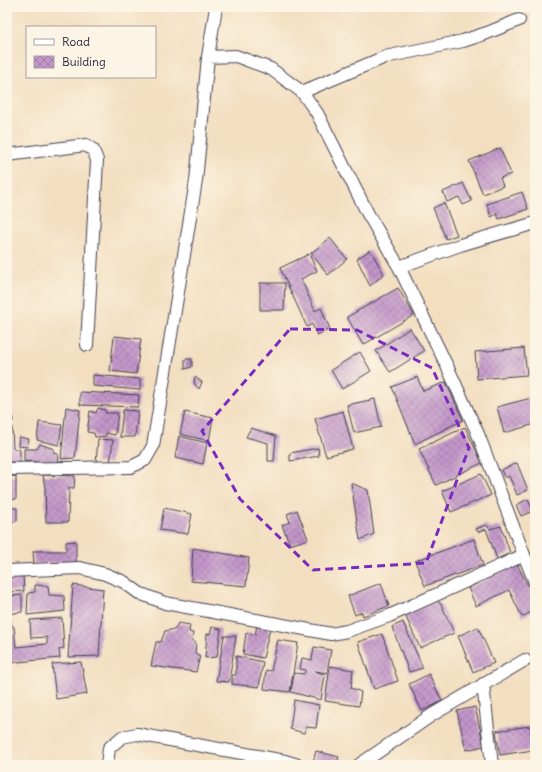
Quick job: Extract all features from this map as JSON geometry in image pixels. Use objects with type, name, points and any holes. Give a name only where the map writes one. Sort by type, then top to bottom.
[{"type":"street","points":[[7,469],[131,467],[145,460],[153,446],[196,181],[208,57],[216,7]]},
{"type":"street","points":[[302,92],[385,57],[463,41],[519,20]]},
{"type":"street","points":[[208,57],[236,56],[271,69],[302,92],[317,113],[368,214],[399,267],[447,366],[478,434],[535,582]]},
{"type":"street","points":[[7,155],[86,145],[94,150],[97,160],[87,345]]},
{"type":"street","points":[[399,267],[460,245],[534,226]]},
{"type":"street","points":[[7,571],[80,568],[105,574],[124,582],[139,593],[165,603],[331,634],[347,631],[389,616],[524,555]]},
{"type":"street","points":[[359,765],[432,714],[525,660]]},
{"type":"street","points":[[484,684],[492,765]]},
{"type":"street","points":[[107,765],[110,748],[122,737],[137,734],[285,761],[298,765]]},
{"type":"highlighted area","points":[[290,329],[357,330],[432,368],[469,448],[426,563],[313,570],[240,499],[202,431]]},
{"type":"building","points":[[500,148],[511,174],[500,178],[503,186],[483,194],[469,161]]},
{"type":"building","points":[[463,183],[472,201],[463,205],[459,197],[447,202],[443,192]]},
{"type":"building","points":[[522,192],[528,209],[499,219],[497,214],[491,217],[487,204]]},
{"type":"building","points":[[444,203],[457,235],[446,239],[433,208]]},
{"type":"building","points":[[330,238],[347,259],[328,275],[311,253]]},
{"type":"building","points":[[370,250],[384,274],[370,286],[357,259]]},
{"type":"building","points":[[309,254],[317,271],[301,279],[315,311],[321,308],[330,329],[317,335],[312,324],[307,327],[280,268]]},
{"type":"building","points":[[260,283],[285,283],[284,310],[260,310]]},
{"type":"building","points":[[398,288],[414,315],[363,345],[347,317]]},
{"type":"building","points":[[410,328],[424,351],[390,372],[376,351]]},
{"type":"building","points":[[114,336],[141,339],[136,374],[110,371]]},
{"type":"building","points":[[524,348],[527,375],[477,379],[475,352]]},
{"type":"building","points":[[360,352],[371,371],[342,389],[331,370]]},
{"type":"building","points":[[185,359],[192,359],[192,367],[185,369]]},
{"type":"building","points":[[93,375],[140,379],[140,390],[93,386]]},
{"type":"building","points":[[195,377],[202,382],[199,389],[194,383]]},
{"type":"building","points":[[417,377],[423,391],[446,382],[463,420],[415,444],[392,387]]},
{"type":"building","points":[[80,392],[139,395],[138,407],[80,405]]},
{"type":"building","points":[[535,397],[535,424],[504,433],[497,407]]},
{"type":"building","points":[[375,399],[381,427],[354,433],[347,405]]},
{"type":"building","points":[[7,404],[11,405],[13,421],[7,420]]},
{"type":"building","points":[[66,407],[80,410],[75,458],[61,459]]},
{"type":"building","points":[[98,408],[105,410],[106,413],[118,413],[115,435],[106,433],[106,436],[95,437],[94,433],[87,432],[90,411],[96,413]]},
{"type":"building","points":[[123,410],[138,411],[135,437],[120,437]]},
{"type":"building","points":[[343,411],[353,449],[326,456],[315,419]]},
{"type":"building","points":[[185,412],[213,418],[209,441],[180,434]]},
{"type":"building","points":[[39,422],[62,425],[59,445],[37,440]]},
{"type":"building","points":[[7,427],[12,427],[13,448],[20,450],[20,462],[7,462]]},
{"type":"building","points":[[465,427],[482,463],[436,485],[419,449]]},
{"type":"building","points":[[251,428],[276,436],[274,461],[268,461],[268,443],[246,437]]},
{"type":"building","points":[[179,436],[207,443],[203,464],[175,458]]},
{"type":"building","points":[[19,437],[29,439],[27,447],[18,446]]},
{"type":"building","points":[[98,439],[113,440],[110,464],[96,463]]},
{"type":"building","points":[[40,444],[54,449],[54,453],[58,454],[59,464],[24,461],[24,449],[37,449]]},
{"type":"building","points":[[318,448],[319,456],[290,461],[290,453]]},
{"type":"building","points":[[517,463],[528,490],[517,495],[509,476],[505,478],[501,470]]},
{"type":"building","points":[[481,474],[491,495],[451,512],[442,491]]},
{"type":"building","points":[[43,475],[75,476],[74,488],[69,488],[68,522],[46,522]]},
{"type":"building","points":[[16,476],[16,499],[7,500],[7,477]]},
{"type":"building","points":[[351,483],[368,490],[374,534],[360,540]]},
{"type":"building","points":[[528,499],[533,511],[521,516],[516,505]]},
{"type":"building","points":[[7,508],[17,508],[17,521],[7,522]]},
{"type":"building","points":[[164,508],[192,514],[188,534],[160,530]]},
{"type":"building","points":[[297,510],[308,539],[290,545],[282,525],[290,522],[287,514]]},
{"type":"building","points":[[486,525],[490,529],[501,526],[510,553],[497,559],[486,529],[478,532],[476,529]]},
{"type":"building","points":[[474,539],[483,565],[425,586],[415,561]]},
{"type":"building","points":[[76,541],[76,563],[34,564],[33,551],[66,551],[66,542]]},
{"type":"building","points":[[193,548],[249,558],[246,586],[191,581]]},
{"type":"building","points":[[517,564],[535,600],[535,610],[522,617],[509,590],[476,606],[468,588]]},
{"type":"building","points":[[23,576],[24,591],[7,592],[7,577]]},
{"type":"building","points":[[381,583],[389,606],[363,616],[362,612],[355,615],[348,596]]},
{"type":"building","points":[[35,585],[48,586],[49,595],[64,596],[65,611],[27,615],[28,593],[35,592]]},
{"type":"building","points":[[73,585],[103,589],[99,656],[68,657]]},
{"type":"building","points":[[22,595],[22,612],[7,614],[7,596]]},
{"type":"building","points":[[437,601],[441,604],[454,633],[420,648],[405,615]]},
{"type":"building","points":[[62,618],[64,648],[59,649],[60,658],[7,663],[7,621],[11,620],[11,625],[14,627],[16,647],[47,644],[47,637],[31,638],[30,620]]},
{"type":"building","points":[[403,622],[423,668],[409,672],[392,627]]},
{"type":"building","points":[[178,623],[190,625],[189,632],[193,633],[192,641],[196,643],[195,653],[200,656],[196,672],[151,666],[156,642],[161,642],[165,631],[175,629]]},
{"type":"building","points":[[257,625],[270,628],[263,658],[243,654],[246,633],[255,635]]},
{"type":"building","points":[[212,627],[221,629],[217,657],[205,658],[207,634],[210,634]]},
{"type":"building","points":[[478,627],[494,663],[473,672],[458,636]]},
{"type":"building","points":[[382,634],[398,681],[374,689],[358,642]]},
{"type":"building","points":[[224,636],[236,636],[229,682],[216,681]]},
{"type":"building","points":[[278,640],[298,643],[290,692],[264,689],[266,670],[271,671]]},
{"type":"building","points":[[314,647],[331,650],[327,673],[315,671],[325,675],[321,700],[291,692],[294,673],[304,674],[306,670],[300,669],[302,658],[312,660]]},
{"type":"building","points":[[236,656],[263,662],[259,687],[232,684],[232,675],[236,675]]},
{"type":"building","points":[[81,662],[87,694],[56,699],[52,664]]},
{"type":"building","points":[[330,666],[353,670],[351,688],[361,692],[359,706],[325,701]]},
{"type":"building","points":[[429,674],[442,701],[422,711],[409,684]]},
{"type":"building","points":[[294,700],[319,705],[316,728],[306,727],[304,733],[290,729]]},
{"type":"building","points":[[475,707],[484,746],[466,750],[457,711]]},
{"type":"building","points":[[530,726],[533,750],[500,755],[496,731]]},
{"type":"building","points":[[316,751],[339,757],[336,765],[313,762]]}]
